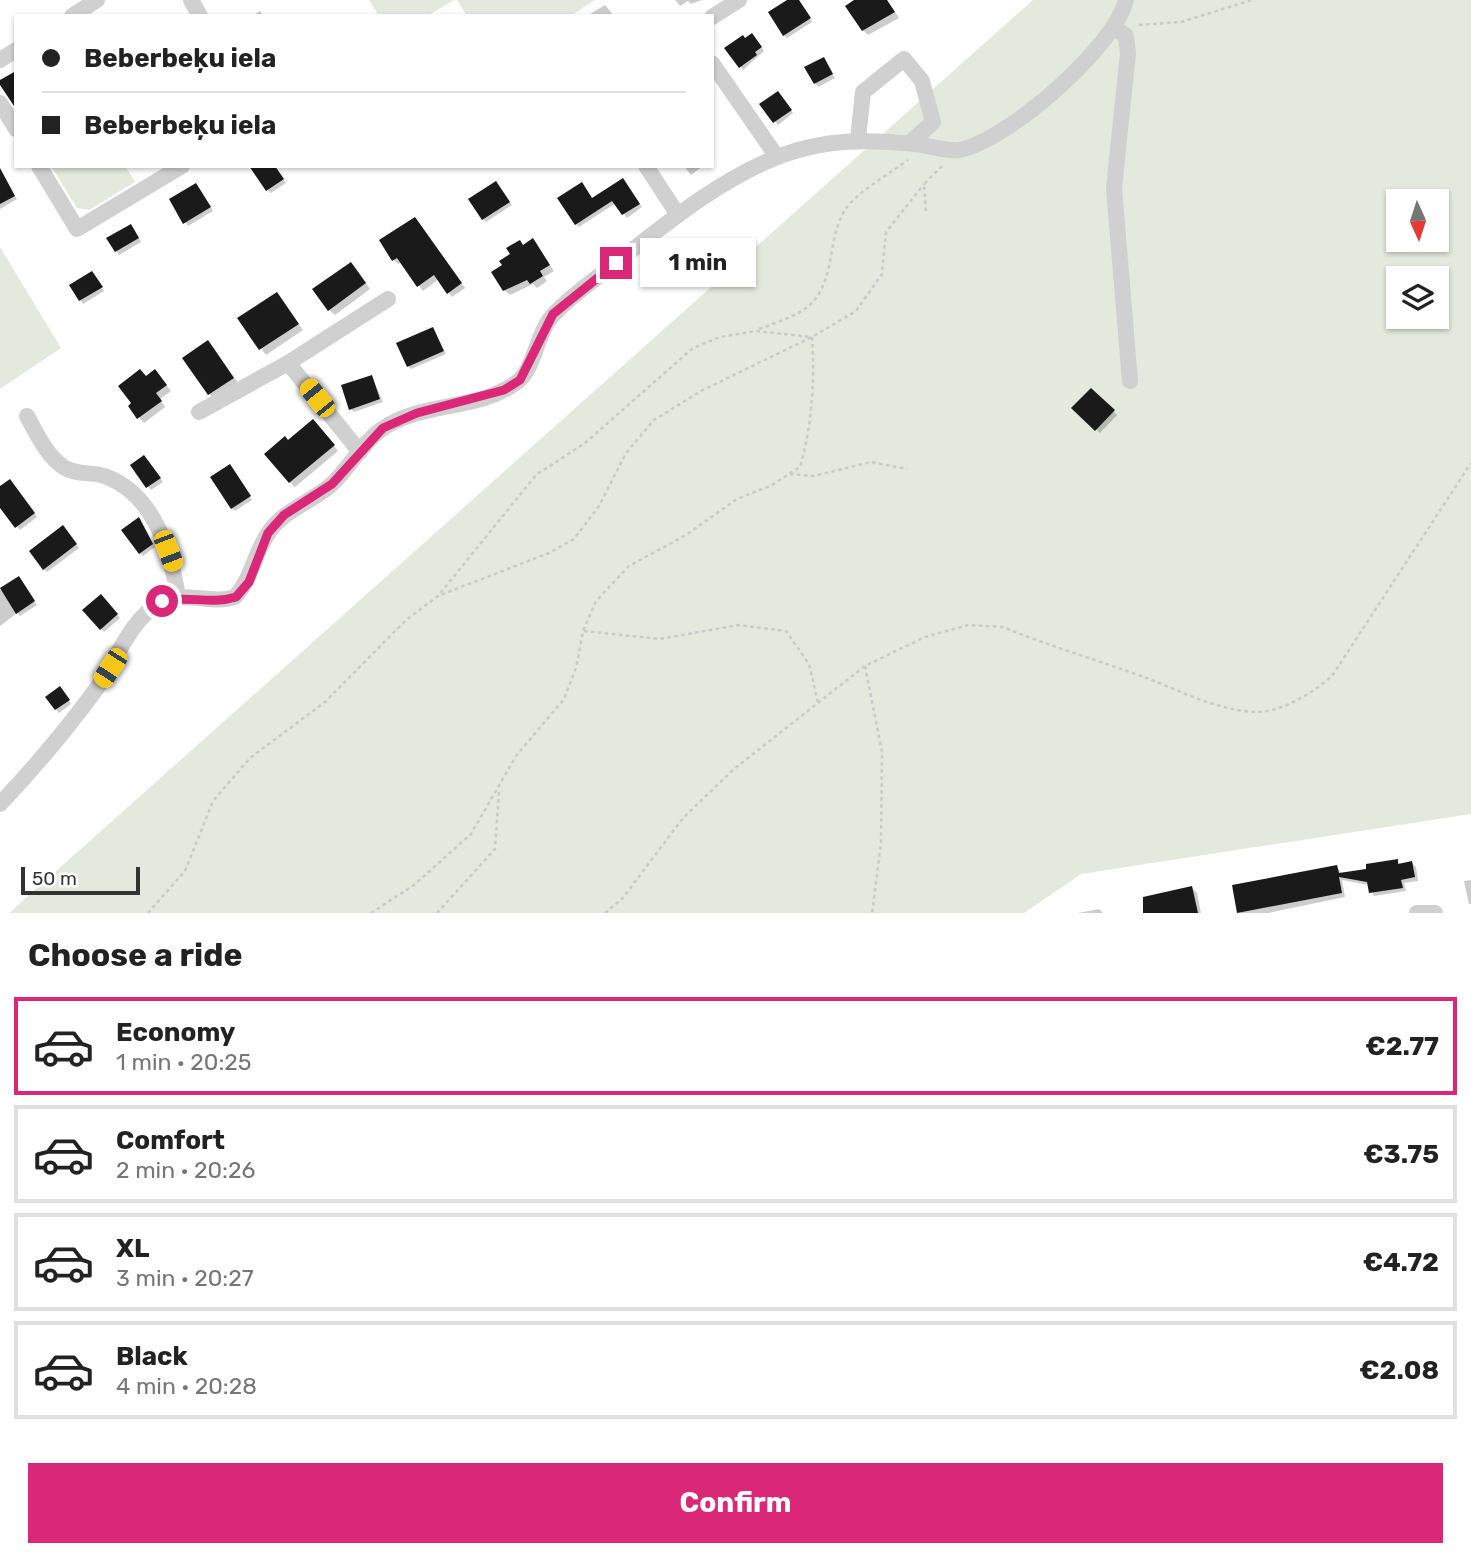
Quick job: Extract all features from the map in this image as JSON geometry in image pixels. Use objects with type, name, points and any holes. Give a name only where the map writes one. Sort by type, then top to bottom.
[{"type":"street","points":[[75,14],[97,0]]},
{"type":"street","points":[[714,16],[739,0]]},
{"type":"street","points":[[0,804],[48,752],[98,686],[145,614],[162,601],[178,597],[212,601],[236,597],[249,582],[268,533],[284,515],[332,484],[383,428],[417,413],[504,390],[520,380],[553,314],[678,215],[777,157],[817,143],[858,139],[928,145],[956,151],[973,146],[1016,121],[1057,90],[1114,27],[1126,0]]},
{"type":"street","points":[[1114,27],[1126,36],[1128,53],[1114,188],[1130,381]]},
{"type":"street","points":[[858,139],[863,93],[904,59],[922,81],[933,122],[910,143]]},
{"type":"street","points":[[714,66],[777,157]]},
{"type":"street","points":[[0,103],[14,126]]},
{"type":"street","points":[[39,168],[76,229],[179,168]]},
{"type":"street","points":[[647,168],[678,215]]},
{"type":"street","points":[[198,412],[288,363],[388,299]]},
{"type":"street","points":[[288,363],[360,452]]},
{"type":"street","points":[[27,416],[46,449],[64,467],[78,473],[105,475],[124,485],[157,523],[174,566],[178,597]]},
{"type":"street","points":[[1417,913],[1435,913]]},
{"type":"path","points":[[1114,27],[1181,22],[1252,0]]},
{"type":"path","points":[[148,913],[185,871],[213,801],[250,758],[300,723],[406,620],[438,596],[536,475],[584,443],[693,348],[720,337],[756,331],[795,316],[816,300],[827,283],[836,228],[847,206],[928,145]]},
{"type":"path","points":[[438,596],[549,553],[574,539],[599,506],[626,453],[654,419],[701,391],[812,337],[856,311],[872,292],[882,274],[886,232],[924,184],[956,151]]},
{"type":"path","points":[[924,184],[926,211]]},
{"type":"path","points":[[756,331],[812,337]]},
{"type":"path","points":[[371,913],[414,885],[471,834],[516,756],[564,699],[576,668],[583,631],[596,601],[629,566],[686,535],[737,499],[800,467],[811,414],[814,371],[812,337]]},
{"type":"path","points":[[790,474],[814,476],[871,462],[908,469]]},
{"type":"path","points":[[605,913],[622,899],[683,818],[734,769],[865,666],[925,638],[968,625],[1003,627],[1216,703],[1256,712],[1280,707],[1320,687],[1332,676],[1471,463]]},
{"type":"path","points":[[583,631],[660,639],[738,625],[786,631],[809,664],[818,703]]},
{"type":"path","points":[[865,666],[881,752],[881,844],[872,913]]},
{"type":"path","points":[[437,913],[495,849],[499,789]]},
{"type":"shaded area","points":[[369,0],[454,0],[430,14],[378,14]]},
{"type":"shaded area","points":[[457,0],[595,0],[573,14],[466,14]]},
{"type":"shaded area","points":[[1033,0],[1471,0],[1471,814],[1081,874],[1024,913],[9,913]]},
{"type":"shaded area","points":[[52,168],[126,168],[135,182],[89,210],[77,208]]},
{"type":"shaded area","points":[[0,247],[61,348],[0,389]]},
{"type":"building","points":[[787,0],[799,0],[811,18],[783,36],[768,12]]},
{"type":"building","points":[[854,0],[887,0],[895,12],[862,31],[845,6]]},
{"type":"building","points":[[752,33],[762,47],[755,52],[757,55],[739,68],[724,48],[743,35],[745,38]]},
{"type":"building","points":[[824,57],[833,74],[814,84],[804,67]]},
{"type":"building","points":[[14,72],[14,106],[0,85],[0,80]]},
{"type":"building","points":[[778,91],[792,110],[773,123],[759,104]]},
{"type":"building","points":[[0,168],[15,196],[0,204]]},
{"type":"building","points":[[250,168],[276,168],[284,179],[266,191]]},
{"type":"building","points":[[623,178],[640,204],[622,215],[612,201],[575,225],[557,198],[582,182],[592,198]]},
{"type":"building","points":[[496,181],[510,202],[482,220],[468,199]]},
{"type":"building","points":[[196,183],[211,207],[183,224],[169,199]]},
{"type":"building","points":[[415,217],[462,283],[447,294],[434,275],[417,287],[397,258],[392,261],[379,240]]},
{"type":"building","points":[[131,224],[139,238],[115,252],[106,238]]},
{"type":"building","points":[[533,238],[550,265],[540,271],[543,276],[530,284],[527,280],[503,291],[491,272],[502,265],[499,261],[510,254],[506,248],[520,240],[523,245]]},
{"type":"building","points":[[351,262],[366,283],[328,311],[312,289]]},
{"type":"building","points":[[92,271],[103,287],[79,301],[69,285]]},
{"type":"building","points":[[277,292],[299,324],[259,350],[237,318]]},
{"type":"building","points":[[433,327],[444,351],[407,367],[396,343]]},
{"type":"building","points":[[208,340],[234,378],[208,395],[182,358]]},
{"type":"building","points":[[140,369],[146,376],[155,369],[167,385],[156,393],[162,401],[137,419],[128,406],[131,403],[118,386]]},
{"type":"building","points":[[372,375],[380,399],[349,410],[341,385]]},
{"type":"building","points":[[1091,388],[1115,410],[1095,431],[1071,408]]},
{"type":"building","points":[[313,419],[335,445],[289,483],[264,454],[285,436],[288,440]]},
{"type":"building","points":[[144,455],[161,478],[146,488],[130,465]]},
{"type":"building","points":[[230,464],[251,496],[231,509],[210,477]]},
{"type":"building","points":[[10,479],[35,513],[15,528],[0,508],[0,486]]},
{"type":"building","points":[[139,517],[153,544],[139,554],[121,530]]},
{"type":"building","points":[[63,525],[77,544],[43,570],[29,551]]},
{"type":"building","points":[[19,576],[35,601],[16,614],[0,588]]},
{"type":"building","points":[[101,594],[118,614],[100,630],[82,610]]},
{"type":"building","points":[[60,686],[70,700],[55,710],[45,697]]},
{"type":"building","points":[[1398,859],[1398,864],[1412,861],[1415,877],[1401,880],[1403,888],[1369,893],[1367,882],[1339,877],[1342,893],[1237,913],[1232,885],[1337,865],[1339,873],[1366,869],[1366,864]]},
{"type":"building","points":[[1192,886],[1198,913],[1143,913],[1143,897]]},
{"type":"route","points":[[162,601],[178,597],[225,601],[236,597],[249,582],[268,533],[284,515],[332,484],[383,428],[417,413],[504,390],[520,380],[541,333],[553,314],[616,263]]}]
